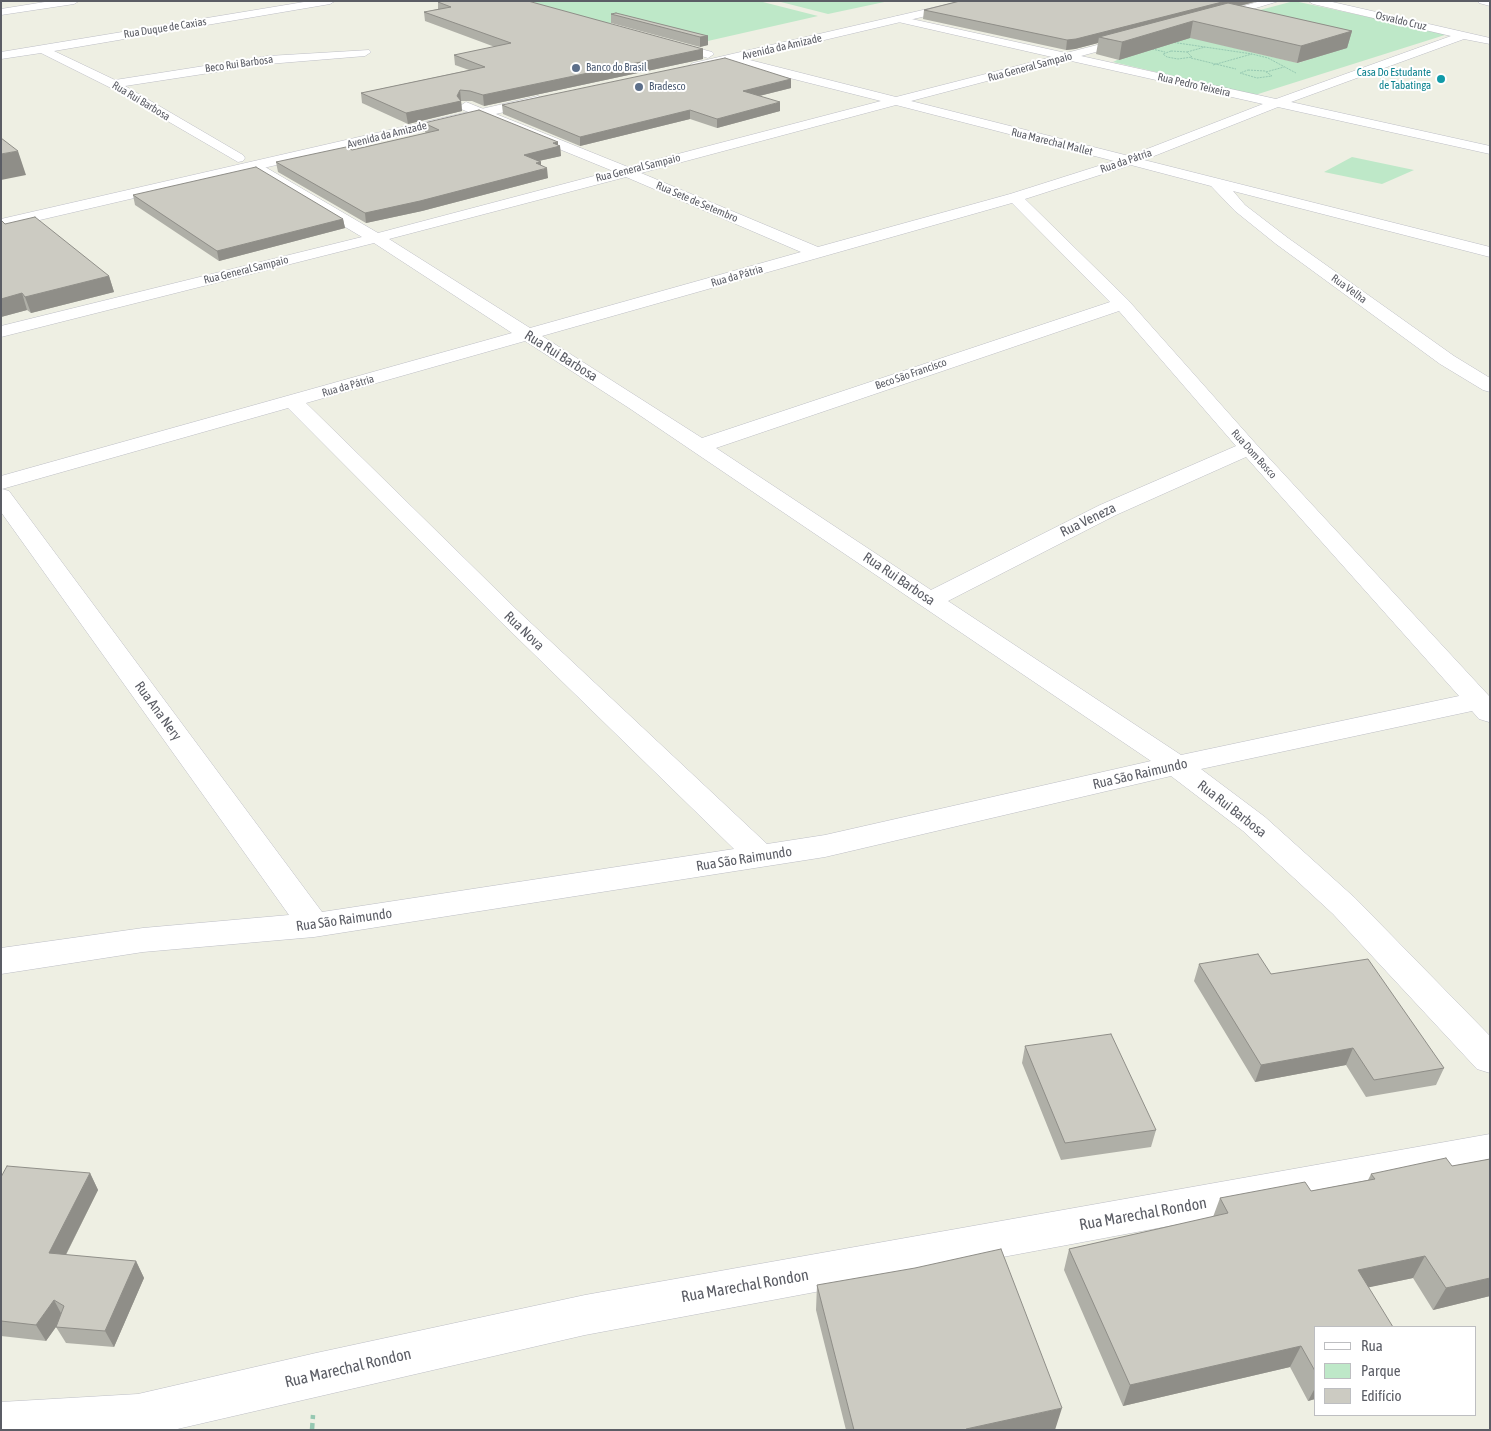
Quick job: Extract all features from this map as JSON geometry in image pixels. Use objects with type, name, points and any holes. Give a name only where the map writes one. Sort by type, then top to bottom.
[{"type":"street","points":[[1,12],[74,1]]},
{"type":"street","points":[[280,1],[299,6]]},
{"type":"street","name":"Rua Duque de Caxias","points":[[1,56],[330,1]]},
{"type":"street","name":"Avenida da Amizade","points":[[943,1],[708,54],[677,65],[730,59],[977,1]]},
{"type":"street","points":[[1199,21],[1274,1]]},
{"type":"street","name":"Osvaldo Cruz","points":[[1313,1],[1490,41]]},
{"type":"street","points":[[1483,1],[1490,3]]},
{"type":"street","name":"Rua Pedro Teixeira","points":[[898,19],[1490,150]]},
{"type":"street","name":"Rua da Pátria","points":[[1,483],[1015,196],[1129,161],[1276,103],[1463,35]]},
{"type":"street","name":"Rua General Sampaio","points":[[1,332],[376,238],[625,171],[1142,37]]},
{"type":"street","points":[[653,39],[708,54]]},
{"type":"street","points":[[776,39],[799,43]]},
{"type":"street","name":"Rua Rui Barbosa","points":[[42,49],[113,84],[376,238],[700,446],[1176,765],[1254,824],[1344,906],[1490,1059]]},
{"type":"street","name":"Beco Rui Barbosa","points":[[113,84],[268,60],[365,52]]},
{"type":"street","name":"Rua Marechal Mallet","points":[[730,59],[1490,252]]},
{"type":"street","name":"Avenida da Amizade","points":[[1,224],[246,162],[466,106],[550,93],[480,113],[246,162],[48,200]]},
{"type":"street","name":"Rua Sete de Setembro","points":[[466,106],[817,253]]},
{"type":"street","name":"Rua Velha","points":[[1216,182],[1240,208],[1282,240],[1448,360],[1490,386]]},
{"type":"street","name":"Rua Dom Bosco","points":[[1015,196],[1122,304],[1249,448],[1484,708]]},
{"type":"street","name":"Beco São Francisco","points":[[700,446],[1122,304]]},
{"type":"street","name":"Rua Nova","points":[[292,401],[507,614],[760,856]]},
{"type":"street","name":"Rua Veneza","points":[[931,600],[1108,510],[1249,448]]},
{"type":"street","name":"Rua Ana Nery","points":[[1,496],[314,925]]},
{"type":"street","name":"Rua São Raimundo","points":[[1,961],[143,940],[314,925],[826,846],[1176,765],[1484,708]]},
{"type":"street","name":"Rua Marechal Rondon","points":[[1,1424],[138,1416],[585,1315],[1490,1150]]},
{"type":"path","points":[[1169,42],[1208,46],[1268,58],[1298,75]]},
{"type":"path","points":[[1208,46],[1186,52],[1171,51],[1163,54],[1172,58],[1190,58],[1243,71]]},
{"type":"path","points":[[1186,52],[1193,55],[1190,58]]},
{"type":"path","points":[[1167,79],[1252,54]]},
{"type":"path","points":[[1266,72],[1284,66]]},
{"type":"green space","points":[[518,1],[759,1],[818,16],[699,43],[616,22],[606,24]]},
{"type":"green space","points":[[777,1],[889,1],[828,14]]},
{"type":"green space","points":[[1294,1],[1448,34],[1255,95],[1113,62],[1173,33]],"holes":[[[1218,44],[1310,59],[1298,63]]]},
{"type":"green space","points":[[1352,157],[1414,170],[1382,184],[1324,172]]},
{"type":"building","points":[[528,1],[703,49],[483,95],[460,90],[457,96],[461,101],[406,113],[361,93],[485,67],[454,55],[511,43],[424,12],[451,7],[438,2]]},
{"type":"building","points":[[960,1],[1226,1],[1067,40],[924,10]]},
{"type":"building","points":[[1228,3],[1352,31],[1301,46],[1193,21],[1122,42],[1099,37]]},
{"type":"building","points":[[616,13],[708,36],[700,37],[611,14]]},
{"type":"building","points":[[725,58],[791,79],[743,91],[780,102],[717,119],[690,110],[580,137],[502,105]]},
{"type":"building","points":[[479,110],[558,142],[553,143],[560,146],[524,155],[541,162],[536,163],[547,168],[420,201],[365,213],[276,162],[346,147],[352,150],[439,130],[424,123]]},
{"type":"building","points":[[1,138],[18,151],[1,154]]},
{"type":"building","points":[[256,167],[343,219],[217,251],[133,195]]},
{"type":"building","points":[[35,217],[109,276],[25,297],[22,293],[1,299],[1,220],[5,224]]},
{"type":"building","points":[[1258,954],[1271,974],[1368,959],[1444,1068],[1374,1080],[1353,1048],[1261,1065],[1199,964]]},
{"type":"building","points":[[1111,1034],[1156,1130],[1065,1143],[1025,1046]]},
{"type":"building","points":[[1446,1158],[1452,1166],[1490,1159],[1490,1278],[1446,1288],[1425,1256],[1358,1270],[1392,1326],[1314,1326],[1314,1369],[1301,1346],[1130,1385],[1069,1249],[1228,1213],[1220,1198],[1305,1182],[1311,1191],[1375,1179],[1371,1174]]},
{"type":"building","points":[[7,1166],[90,1173],[49,1253],[136,1261],[105,1331],[56,1327],[64,1306],[54,1300],[36,1325],[1,1321],[1,1177]]},
{"type":"building","points":[[1001,1249],[1062,1408],[966,1430],[854,1430],[817,1285],[915,1268]]},
{"type":"place","name":"Banco do Brasil","points":[[576,68]]},
{"type":"place","name":"Casa Do Estudante de Tabatinga","points":[[1441,79]]},
{"type":"place","name":"Bradesco","points":[[639,87]]}]
